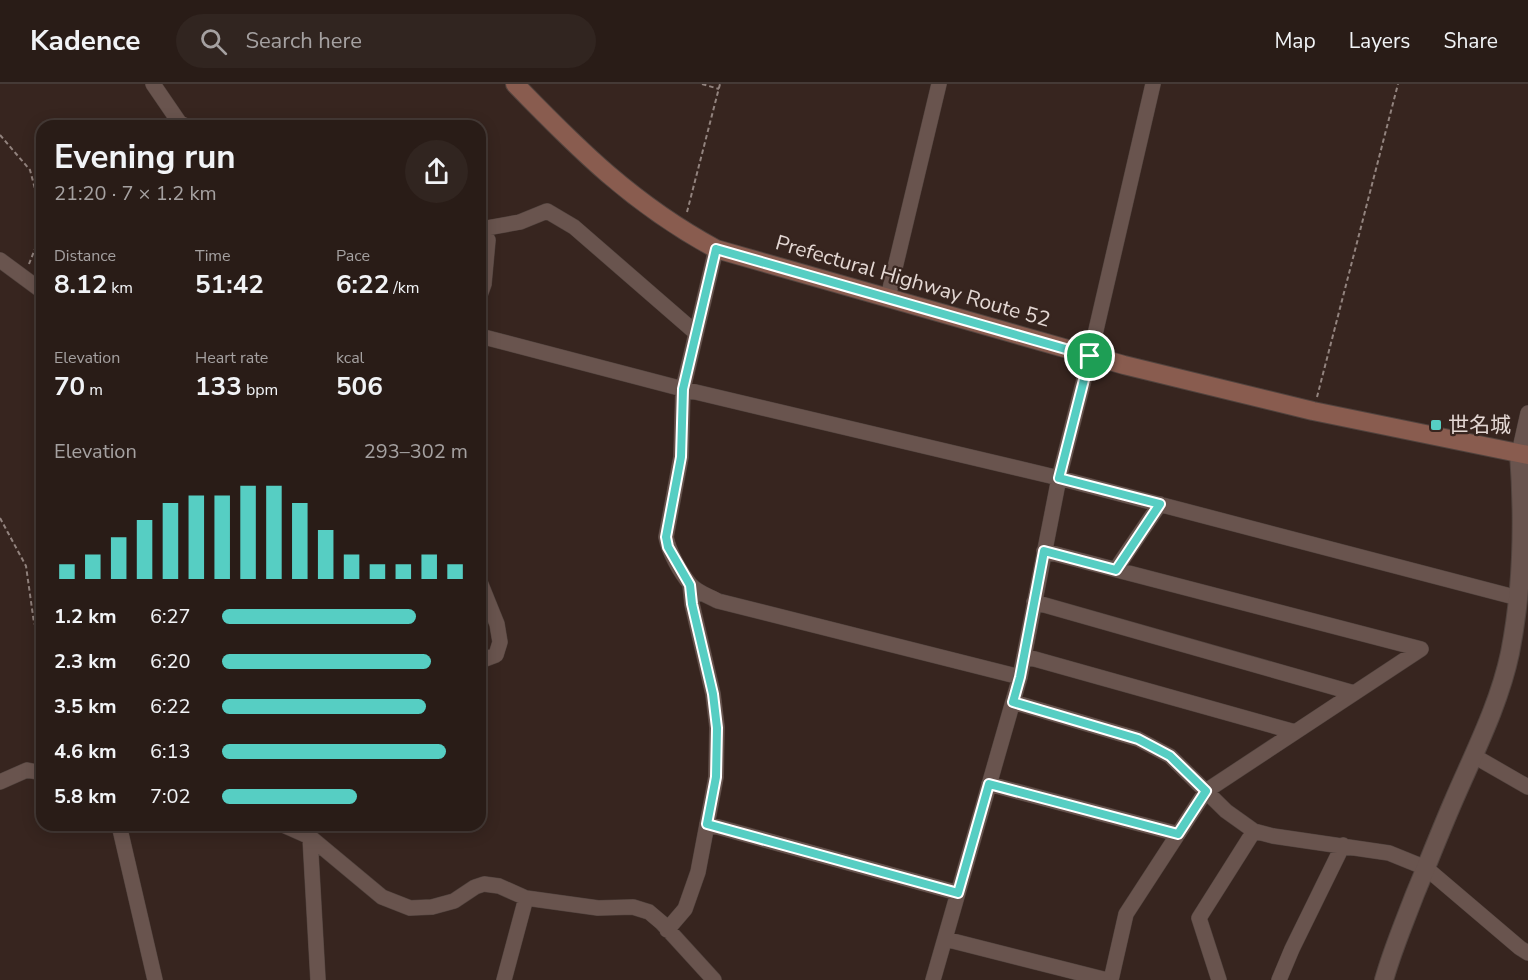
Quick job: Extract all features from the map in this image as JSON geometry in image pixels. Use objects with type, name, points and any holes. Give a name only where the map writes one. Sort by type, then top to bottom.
[{"type":"main road","name":"Prefectural Highway Route 52","points":[[514,84],[615,182],[646,206],[716,249],[1090,356],[1313,411],[1523,454]]},
{"type":"street","points":[[153,84],[178,120]]},
{"type":"street","points":[[888,297],[939,84]]},
{"type":"street","points":[[933,980],[1020,677],[1059,478],[1090,356],[1153,84]]},
{"type":"street","points":[[486,228],[520,222],[548,212],[574,227],[696,333]]},
{"type":"street","points":[[486,237],[488,240],[486,262]]},
{"type":"street","points":[[667,930],[685,909],[698,872],[716,777],[717,728],[713,694],[692,604],[690,585],[668,547],[666,537],[681,457],[683,389],[716,249]]},
{"type":"street","points":[[0,260],[36,287]]},
{"type":"street","points":[[486,338],[683,389],[1059,478],[1518,598]]},
{"type":"street","points":[[1384,980],[1390,958],[1426,868],[1496,701],[1510,654],[1525,549],[1522,503],[1523,454],[1528,413]]},
{"type":"street","points":[[1116,570],[1160,504]]},
{"type":"street","points":[[945,939],[1109,980],[1126,914],[1206,791],[1420,649],[1044,551]]},
{"type":"street","points":[[690,585],[718,601],[1020,677]]},
{"type":"street","points":[[486,597],[497,624],[500,642],[496,655],[486,659]]},
{"type":"street","points":[[1035,602],[1354,693]]},
{"type":"street","points":[[1024,656],[1295,732]]},
{"type":"street","points":[[1013,702],[1138,739],[1170,756],[1226,811],[1254,831],[1273,836],[1389,853],[1426,868],[1528,953]]},
{"type":"street","points":[[1474,756],[1528,787]]},
{"type":"street","points":[[0,782],[27,770],[36,771]]},
{"type":"street","points":[[989,784],[1178,834]]},
{"type":"street","points":[[707,824],[958,893]]},
{"type":"street","points":[[120,831],[155,980]]},
{"type":"street","points":[[297,831],[310,837],[382,897],[410,908],[432,907],[454,901],[475,887],[484,884],[499,886],[526,898],[598,908],[633,907],[648,912],[662,923],[714,980]]},
{"type":"street","points":[[1219,980],[1199,918],[1254,831]]},
{"type":"street","points":[[310,837],[318,980]]},
{"type":"street","points":[[1279,980],[1343,845]]},
{"type":"street","points":[[504,980],[526,898]]},
{"type":"path","points":[[702,84],[718,89]]},
{"type":"path","points":[[683,230],[720,84]]},
{"type":"path","points":[[1313,411],[1398,84]]},
{"type":"path","points":[[0,135],[30,170],[36,192]]},
{"type":"path","points":[[24,278],[36,247]]},
{"type":"path","points":[[0,518],[26,566],[36,626]]},
{"type":"place","name":"世名城","points":[[1436,425]]},
{"type":"route","points":[[716,249],[1090,356],[1059,478],[1160,504],[1116,570],[1044,551],[1020,677],[1013,702],[1138,739],[1170,756],[1206,791],[1178,834],[989,784],[958,893],[707,824],[716,777],[717,728],[713,694],[692,604],[690,585],[668,547],[666,537],[681,457],[683,389],[716,249]]}]
